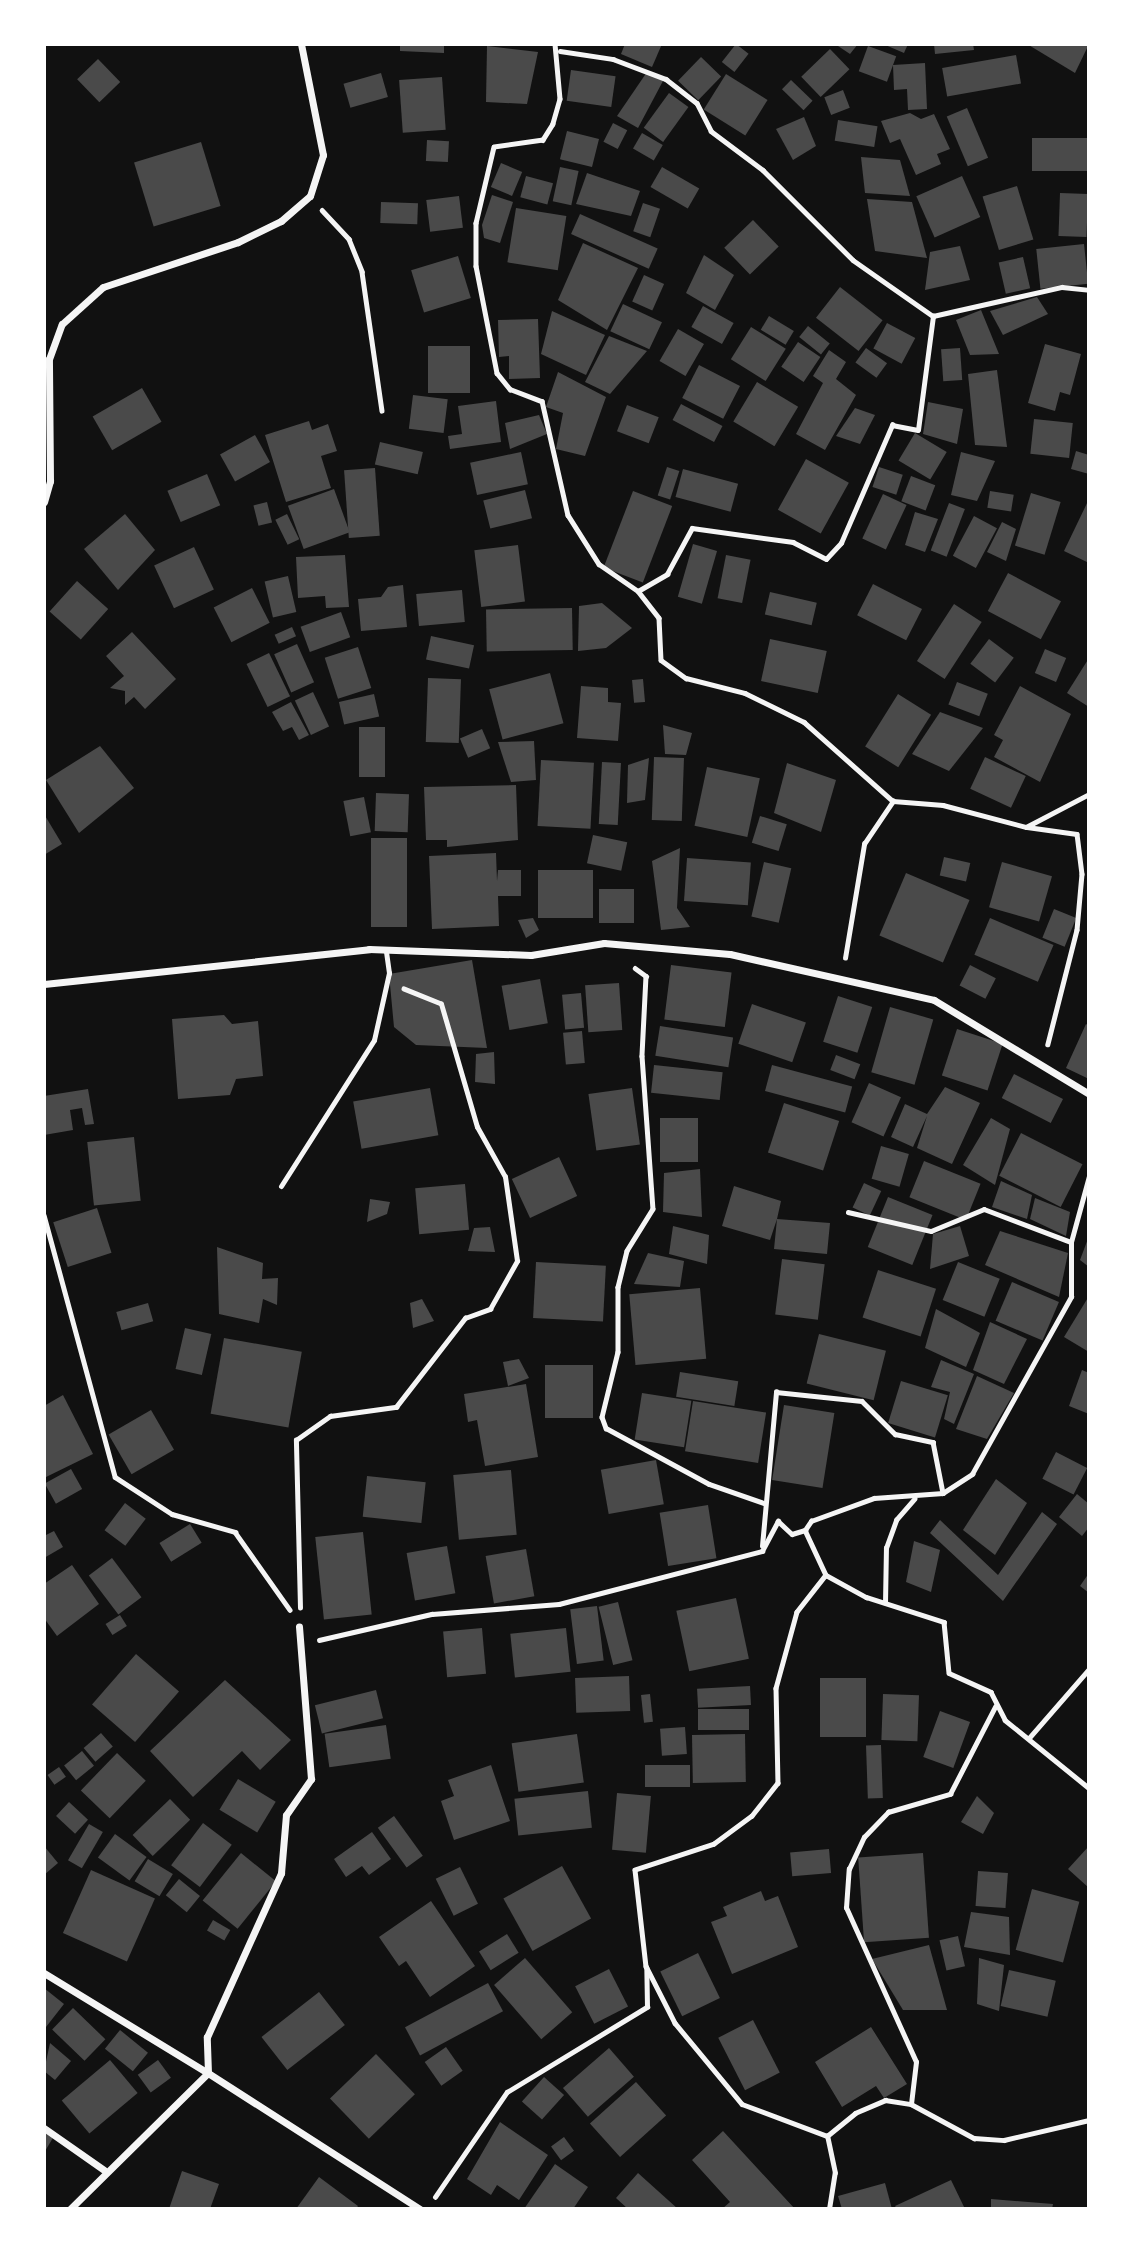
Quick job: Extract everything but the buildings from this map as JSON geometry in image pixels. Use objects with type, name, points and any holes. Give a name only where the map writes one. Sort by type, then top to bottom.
[{"type":"street","points":[[44,502],[50,481],[49,359],[62,324],[103,288],[238,242],[281,221],[310,196],[323,155],[301,44]]},
{"type":"street","points":[[44,984],[369,949],[531,955],[604,943],[730,954],[842,976],[934,1000],[1089,1094]]},
{"type":"street","points":[[70,2209],[104,2170],[208,2073],[207,2037],[281,1873],[286,1815],[311,1779],[299,1626]]},
{"type":"street","points":[[44,1973],[208,2073],[420,2209]]},
{"type":"street","points":[[44,2128],[104,2170]]},
{"type":"lane","points":[[281,1186],[374,1040],[385,989],[388,951],[369,949]]},
{"type":"path","points":[[555,44],[560,51],[561,99],[543,140],[494,147],[476,223],[476,265],[496,373],[510,389],[542,401],[568,515],[599,564],[638,591],[659,618],[661,660],[687,678],[745,693],[804,722],[893,801],[943,805],[1026,827],[1077,834],[1082,874],[1077,930],[1043,1065]]},
{"type":"path","points":[[560,51],[612,59],[666,79],[697,103],[711,131],[763,170],[853,260],[933,316],[1062,287],[1089,290]]},
{"type":"path","points":[[310,196],[349,239],[362,272],[382,411]]},
{"type":"path","points":[[638,591],[667,575],[692,528],[793,542],[826,559],[841,542],[892,425],[918,430],[933,316]]},
{"type":"path","points":[[1026,827],[1089,794]]},
{"type":"path","points":[[842,976],[864,844],[893,801]]},
{"type":"path","points":[[604,943],[646,976],[642,1056],[653,1209],[639,1226],[621,1275],[618,1352],[602,1417],[606,1428],[709,1483],[764,1503]]},
{"type":"path","points":[[299,1626],[296,1440],[330,1416],[396,1407],[465,1318],[490,1309],[517,1261],[505,1177],[473,1118],[440,1004],[425,994],[385,989]]},
{"type":"path","points":[[44,1215],[115,1477],[172,1514],[235,1532],[308,1641],[432,1614],[559,1604],[762,1551],[778,1521],[792,1534],[805,1530],[811,1521],[874,1498],[915,1498],[943,1493],[972,1474],[1045,1350],[1071,1297],[1071,1241],[1089,1177]]},
{"type":"path","points":[[848,1212],[931,1231],[984,1209],[1071,1241]]},
{"type":"path","points":[[762,1551],[771,1398],[785,1390],[862,1401],[895,1434],[933,1442],[943,1493]]},
{"type":"path","points":[[885,1604],[886,1548],[896,1520],[915,1498]]},
{"type":"path","points":[[805,1530],[826,1575],[885,1604],[944,1622],[949,1674],[991,1692],[995,1707],[1089,1788]]},
{"type":"path","points":[[427,2209],[507,2092],[647,2007],[646,1966],[635,1870],[714,1843],[752,1816],[778,1783],[776,1688],[797,1612],[826,1575]]},
{"type":"path","points":[[1029,1738],[1089,1669]]},
{"type":"path","points":[[911,2104],[916,2062],[850,1919],[849,1869],[864,1837],[888,1812],[950,1794],[995,1707]]},
{"type":"path","points":[[646,1966],[675,2024],[742,2104],[827,2136]]},
{"type":"path","points":[[827,2136],[855,2113],[885,2100],[911,2104],[974,2138],[1004,2140],[1089,2120]]},
{"type":"path","points":[[827,2136],[835,2173],[829,2209]]}]
